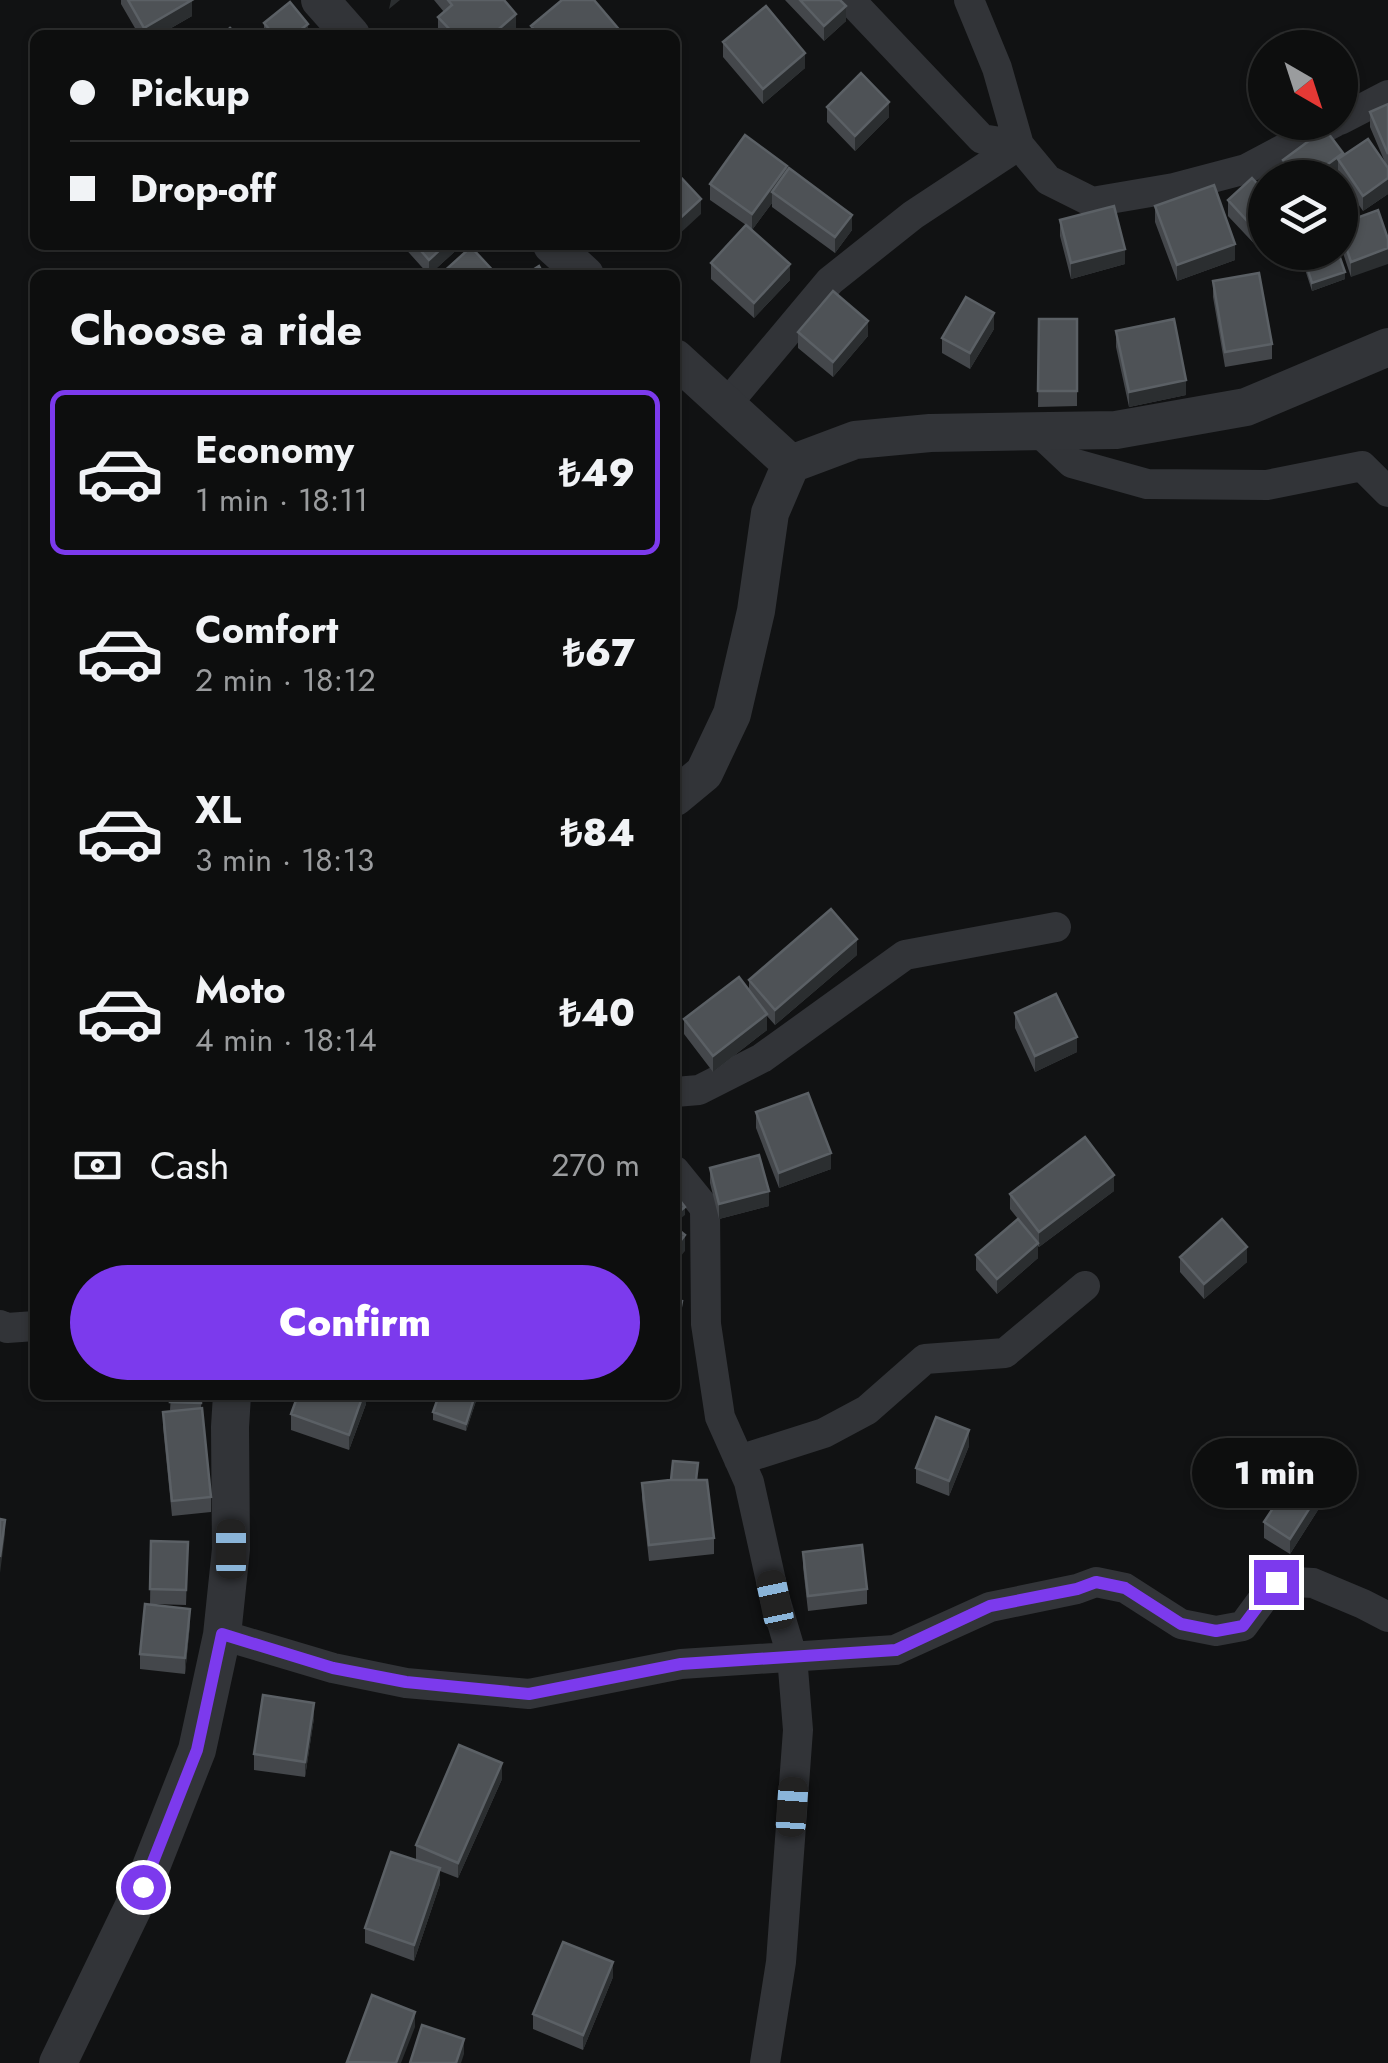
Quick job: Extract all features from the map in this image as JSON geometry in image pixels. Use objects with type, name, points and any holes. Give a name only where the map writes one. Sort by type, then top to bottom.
[{"type":"street","points":[[320,0],[346,30]]},
{"type":"street","points":[[850,0],[982,138],[1019,145]]},
{"type":"street","points":[[969,0],[996,68],[1019,145],[1048,180],[1092,202],[1174,188],[1246,169],[1302,140]]},
{"type":"street","points":[[1358,111],[1388,95]]},
{"type":"street","points":[[726,406],[830,281],[913,215],[1019,145]]},
{"type":"street","points":[[557,250],[579,270]]},
{"type":"street","points":[[680,793],[704,773],[732,714],[756,611],[770,513],[791,464],[856,440],[930,434],[1116,430],[1246,407],[1388,347]]},
{"type":"street","points":[[680,363],[791,464]]},
{"type":"street","points":[[1038,432],[1072,463],[1147,484],[1267,485],[1362,466],[1388,492]]},
{"type":"street","points":[[680,1092],[699,1090],[762,1058],[905,955],[1056,927]]},
{"type":"street","points":[[680,1177],[705,1208],[706,1324],[720,1417],[749,1482],[775,1600],[792,1656],[798,1730],[781,1962],[764,2063]]},
{"type":"street","points":[[739,1460],[824,1433],[866,1410],[925,1359],[1005,1353],[1084,1286]]},
{"type":"street","points":[[0,1324],[7,1328],[30,1326]]},
{"type":"street","points":[[58,2063],[143,1887],[197,1750],[222,1634],[231,1549],[232,1400]]},
{"type":"street","points":[[222,1634],[333,1668],[388,1679],[529,1694],[681,1664],[896,1650],[990,1606],[1096,1582],[1125,1588],[1181,1624],[1216,1631],[1243,1626],[1276,1582],[1313,1583],[1388,1617]]},
{"type":"building","points":[[128,0],[192,0],[144,28]]},
{"type":"building","points":[[448,0],[504,0],[516,14],[498,30],[450,30],[438,17],[452,5]]},
{"type":"building","points":[[562,0],[594,0],[619,30],[535,30],[531,26]]},
{"type":"building","points":[[800,0],[840,0],[846,6],[824,26]]},
{"type":"building","points":[[290,2],[308,24],[300,30],[270,30],[264,23]]},
{"type":"building","points":[[766,6],[805,53],[763,89],[723,42]]},
{"type":"building","points":[[861,73],[889,102],[855,136],[827,107]]},
{"type":"building","points":[[1388,104],[1388,154],[1370,112]]},
{"type":"building","points":[[745,135],[787,166],[752,214],[710,184]]},
{"type":"building","points":[[1368,139],[1388,168],[1388,178],[1363,196],[1358,189],[1358,160],[1338,159]]},
{"type":"building","points":[[1310,140],[1333,140],[1343,153],[1333,160],[1283,160]]},
{"type":"building","points":[[789,168],[852,215],[835,237],[772,192]]},
{"type":"building","points":[[680,176],[701,199],[680,218]]},
{"type":"building","points":[[1248,182],[1248,222],[1228,200]]},
{"type":"building","points":[[1214,185],[1235,244],[1177,265],[1155,206]]},
{"type":"building","points":[[1114,206],[1125,249],[1071,263],[1060,220]]},
{"type":"building","points":[[1378,210],[1388,248],[1358,259],[1358,217]]},
{"type":"building","points":[[746,225],[790,264],[754,303],[711,263]]},
{"type":"building","points":[[420,250],[440,250],[429,260]]},
{"type":"building","points":[[468,250],[474,250],[492,270],[446,270]]},
{"type":"building","points":[[1308,270],[1344,270],[1345,272],[1312,283]]},
{"type":"building","points":[[1259,273],[1272,344],[1225,352],[1213,281]]},
{"type":"building","points":[[833,291],[868,321],[833,362],[798,332]]},
{"type":"building","points":[[966,297],[994,313],[970,353],[942,338]]},
{"type":"building","points":[[1039,319],[1077,319],[1077,391],[1038,391]]},
{"type":"building","points":[[1174,319],[1186,380],[1129,392],[1116,331]]},
{"type":"building","points":[[831,909],[857,939],[775,1010],[749,980]]},
{"type":"building","points":[[739,977],[767,1014],[713,1056],[684,1019]]},
{"type":"building","points":[[1056,994],[1077,1037],[1035,1056],[1015,1013]]},
{"type":"building","points":[[808,1093],[831,1153],[779,1173],[756,1112]]},
{"type":"building","points":[[1085,1137],[1114,1175],[1039,1232],[1010,1194]]},
{"type":"building","points":[[759,1155],[769,1191],[719,1204],[710,1168]]},
{"type":"building","points":[[1018,1219],[1038,1243],[997,1279],[976,1255]]},
{"type":"building","points":[[1222,1219],[1247,1247],[1204,1284],[1180,1257]]},
{"type":"building","points":[[170,1400],[201,1400],[201,1403]]},
{"type":"building","points":[[296,1400],[361,1400],[349,1435],[291,1414]]},
{"type":"building","points":[[437,1400],[473,1400],[466,1424],[433,1412]]},
{"type":"building","points":[[202,1408],[211,1497],[172,1501],[163,1412]]},
{"type":"building","points":[[936,1417],[969,1430],[949,1481],[916,1468]]},
{"type":"building","points":[[673,1461],[698,1463],[696,1480],[671,1480]]},
{"type":"building","points":[[1292,1479],[1318,1495],[1290,1539],[1264,1522]]},
{"type":"building","points":[[707,1480],[714,1538],[649,1545],[642,1483]]},
{"type":"building","points":[[0,1519],[5,1520],[0,1557]]},
{"type":"building","points":[[151,1541],[188,1542],[186,1590],[150,1589]]},
{"type":"building","points":[[862,1545],[867,1589],[808,1596],[803,1552]]},
{"type":"building","points":[[145,1604],[190,1609],[185,1658],[140,1654]]},
{"type":"building","points":[[263,1695],[314,1703],[305,1762],[254,1754]]},
{"type":"building","points":[[459,1745],[502,1763],[458,1863],[416,1845]]},
{"type":"building","points":[[391,1852],[440,1868],[414,1945],[365,1928]]},
{"type":"building","points":[[563,1942],[613,1962],[583,2035],[533,2014]]},
{"type":"building","points":[[372,1995],[415,2012],[396,2063],[347,2062]]},
{"type":"building","points":[[422,2025],[464,2039],[456,2063],[410,2063]]},
{"type":"route","points":[[143,1887],[197,1750],[222,1634],[333,1668],[406,1682],[529,1694],[681,1664],[896,1650],[990,1606],[1096,1582],[1125,1588],[1181,1624],[1216,1631],[1243,1626],[1276,1582]]}]
